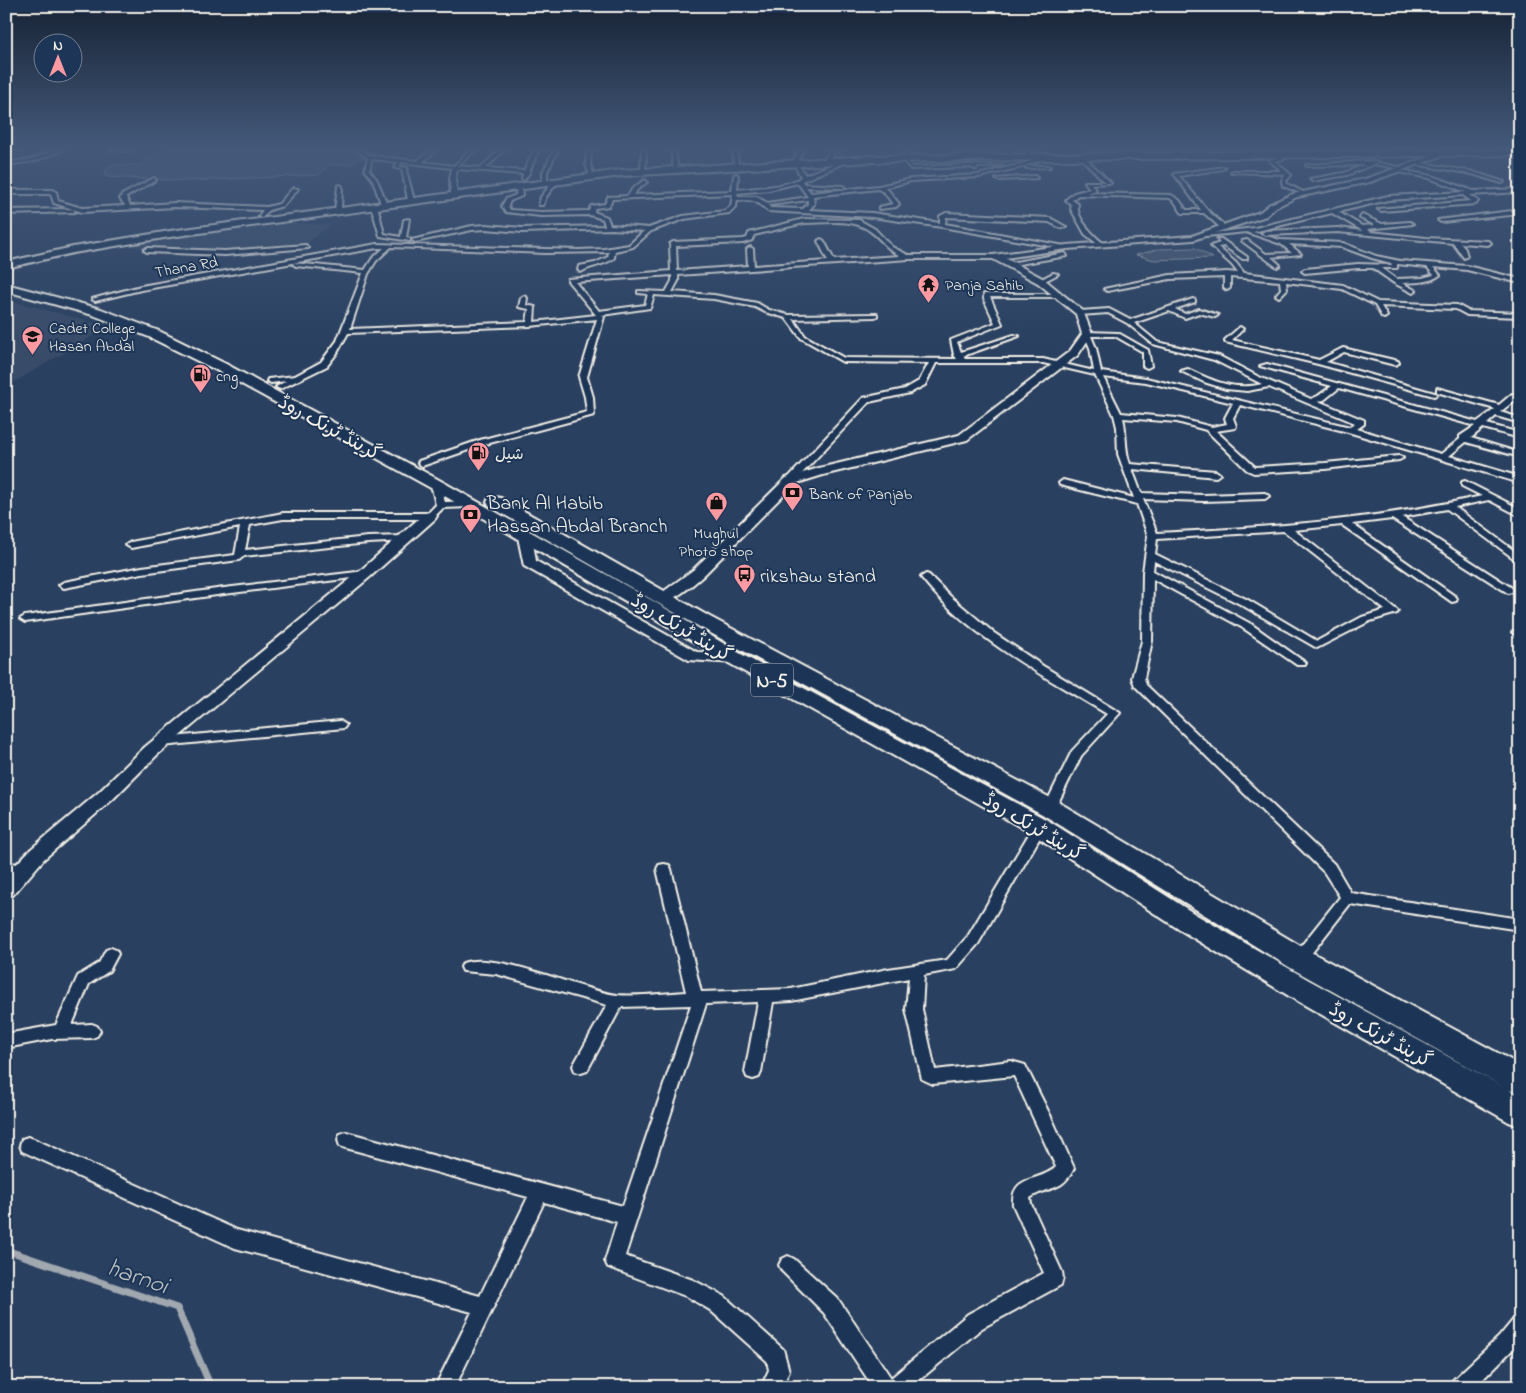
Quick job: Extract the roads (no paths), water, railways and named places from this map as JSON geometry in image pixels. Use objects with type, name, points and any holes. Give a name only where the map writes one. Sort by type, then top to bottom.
[{"type":"highway","points":[[6,259],[305,215]]},
{"type":"highway","points":[[6,265],[73,250]]},
{"type":"highway","points":[[28,275],[28,269],[39,262],[73,250]]},
{"type":"highway","name":"گرینڈ ٹرنک روڈ","points":[[6,277],[46,285],[94,299],[159,325],[282,382],[422,463],[663,597],[1050,808],[1299,959],[1520,1080]]},
{"type":"highway","name":"گرینڈ ٹرنک روڈ","points":[[6,287],[98,312],[154,334],[221,367],[435,484],[524,537],[648,606],[734,658],[1040,827],[1186,920],[1299,988],[1520,1112]]},
{"type":"main road","points":[[996,257],[1066,251],[1101,244],[1175,240],[1206,235],[1260,215]]},
{"type":"main road","points":[[663,597],[682,586],[698,573],[790,481],[819,472],[964,438],[1059,365],[1082,344],[1087,334],[1080,313],[1041,281],[996,257]]},
{"type":"main road","points":[[6,890],[14,868],[52,841],[123,781],[162,742],[365,574],[436,511]]},
{"type":"street","points":[[377,215],[382,235],[403,242],[490,225],[522,230],[612,227],[649,230]]},
{"type":"street","points":[[598,215],[605,218],[608,226],[612,227]]},
{"type":"street","points":[[580,270],[581,267],[593,266],[609,260],[612,250],[631,246],[649,230],[683,218],[705,215]]},
{"type":"street","points":[[823,215],[823,220]]},
{"type":"street","points":[[872,215],[942,225],[1066,251]]},
{"type":"street","points":[[942,225],[944,215]]},
{"type":"street","points":[[963,215],[1046,220],[1063,227]]},
{"type":"street","points":[[1043,215],[1046,220]]},
{"type":"street","points":[[1079,215],[1090,238],[1101,244]]},
{"type":"street","points":[[1209,215],[1224,228]]},
{"type":"street","points":[[1206,235],[1245,231],[1317,215]]},
{"type":"street","points":[[1340,215],[1369,233]]},
{"type":"street","points":[[1443,215],[1453,219]]},
{"type":"street","points":[[1441,220],[1491,215]]},
{"type":"street","points":[[1362,217],[1383,226]]},
{"type":"street","points":[[403,242],[406,220]]},
{"type":"street","points":[[667,295],[675,280],[674,244],[743,241],[752,238],[751,234],[798,222],[823,220],[863,223],[890,248],[909,257]]},
{"type":"street","points":[[1362,228],[1410,224]]},
{"type":"street","points":[[1254,234],[1338,230],[1488,243]]},
{"type":"street","points":[[1245,231],[1282,242],[1343,245],[1374,257],[1413,266],[1467,268],[1520,281]]},
{"type":"street","points":[[1206,235],[1226,244],[1245,258]]},
{"type":"street","points":[[821,241],[832,263]]},
{"type":"street","points":[[1245,241],[1277,265]]},
{"type":"street","points":[[1454,241],[1462,249],[1464,256]]},
{"type":"street","name":"Thana Rd","points":[[94,299],[141,288],[377,246],[389,246],[403,242],[478,250],[589,253],[612,250]]},
{"type":"street","points":[[1266,256],[1298,254],[1282,242]]},
{"type":"street","points":[[1226,244],[1214,246],[1242,274]]},
{"type":"street","points":[[282,382],[324,364],[346,331],[366,272],[373,260],[389,246]]},
{"type":"street","points":[[147,250],[225,253],[306,247]]},
{"type":"street","points":[[750,249],[752,269]]},
{"type":"street","points":[[1007,264],[1066,251]]},
{"type":"street","points":[[600,315],[570,280],[909,257],[996,257]]},
{"type":"street","points":[[1305,271],[1350,266],[1395,266],[1393,261]]},
{"type":"street","points":[[283,263],[366,272]]},
{"type":"street","points":[[1374,266],[1394,281],[1413,291]]},
{"type":"street","points":[[1394,281],[1422,280],[1436,276],[1429,266]]},
{"type":"street","points":[[1041,281],[1055,274]]},
{"type":"street","points":[[1227,274],[1227,288]]},
{"type":"street","points":[[1107,289],[1170,277],[1242,274],[1339,286],[1362,295],[1377,304],[1384,316]]},
{"type":"street","points":[[1279,295],[1284,289],[1283,280]]},
{"type":"street","points":[[640,292],[714,297],[757,305],[767,311],[788,317],[875,315]]},
{"type":"street","points":[[346,331],[530,324],[648,307],[650,305],[651,293]]},
{"type":"street","points":[[960,358],[953,341],[999,324],[998,317],[991,309],[986,295],[1060,296]]},
{"type":"street","points":[[524,298],[522,307],[532,307],[530,324]]},
{"type":"street","points":[[1128,322],[1193,301]]},
{"type":"street","points":[[1377,304],[1458,307],[1465,313],[1520,315]]},
{"type":"street","points":[[1169,309],[1185,316],[1199,311],[1215,315]]},
{"type":"street","points":[[1080,313],[1106,311],[1128,322],[1155,343],[1216,358],[1270,384],[1361,422],[1351,430]]},
{"type":"street","points":[[1473,314],[1479,323]]},
{"type":"street","points":[[422,463],[483,442],[591,413],[589,397],[583,377],[600,315]]},
{"type":"street","points":[[1510,315],[1520,323]]},
{"type":"street","points":[[788,317],[803,337],[843,360],[933,361],[960,358],[1043,361],[1098,374],[1146,380],[1351,430],[1520,480]]},
{"type":"street","points":[[1240,329],[1227,341],[1438,390],[1520,421]]},
{"type":"street","points":[[1147,366],[1146,352],[1116,334],[1087,334],[1093,348],[1098,374],[1118,415],[1121,428],[1122,454],[1153,536],[1148,572],[1147,641],[1138,678],[1140,686],[1329,868],[1347,898]]},
{"type":"street","points":[[960,358],[1016,336]]},
{"type":"street","points":[[1320,362],[1343,350],[1395,363]]},
{"type":"street","points":[[790,481],[866,400],[907,391],[922,383],[933,361]]},
{"type":"street","points":[[1264,366],[1419,406],[1520,436]]},
{"type":"street","points":[[1185,371],[1217,386],[1253,390],[1270,384]]},
{"type":"street","points":[[1311,401],[1321,398],[1338,386]]},
{"type":"street","points":[[1419,406],[1438,390]]},
{"type":"street","points":[[1443,457],[1479,424],[1515,396]]},
{"type":"street","points":[[1212,429],[1232,426],[1230,418],[1237,403]]},
{"type":"street","points":[[1118,415],[1177,420],[1195,423],[1212,429],[1254,470],[1326,466],[1399,458]]},
{"type":"street","points":[[1463,438],[1519,455]]},
{"type":"street","points":[[1127,466],[1216,474]]},
{"type":"street","points":[[435,484],[436,511]]},
{"type":"street","points":[[1063,484],[1140,499],[1265,496]]},
{"type":"street","points":[[1465,484],[1520,513]]},
{"type":"street","points":[[1153,536],[1287,529],[1393,515],[1490,497]]},
{"type":"street","points":[[131,545],[283,516],[436,511],[470,504]]},
{"type":"street","points":[[1448,506],[1520,560]]},
{"type":"street","points":[[1393,515],[1508,590]]},
{"type":"street","points":[[64,585],[142,570],[236,558],[239,554],[246,522]]},
{"type":"street","points":[[1342,522],[1452,599]]},
{"type":"street","points":[[1150,555],[1244,602],[1317,645],[1366,619],[1393,611],[1287,529]]},
{"type":"street","points":[[239,554],[368,540],[406,539]]},
{"type":"street","points":[[1148,572],[1247,626],[1301,663]]},
{"type":"street","points":[[25,619],[214,592],[365,574]]},
{"type":"street","points":[[926,578],[946,600],[996,641],[1114,713],[1076,754],[1050,808]]},
{"type":"street","points":[[162,742],[340,725]]},
{"type":"street","points":[[468,967],[496,968],[617,1001],[791,995],[951,965],[973,940],[1040,827]]},
{"type":"street","points":[[664,869],[698,998],[614,1261],[692,1289],[717,1303],[776,1356],[779,1371],[771,1387]]},
{"type":"street","points":[[1347,898],[1520,925]]},
{"type":"street","points":[[1299,959],[1347,898]]},
{"type":"street","points":[[62,1030],[83,980],[104,968],[111,954]]},
{"type":"street","points":[[895,1387],[975,1321],[1054,1278],[1022,1205],[1021,1194],[1026,1188],[1057,1178],[1063,1174],[1065,1168],[1047,1126],[1018,1070],[1011,1068],[932,1077],[928,1074],[914,1009],[917,970]]},
{"type":"street","points":[[753,1072],[767,996]]},
{"type":"street","points":[[582,1066],[617,1001]]},
{"type":"street","points":[[6,1041],[62,1030],[92,1031]]},
{"type":"street","points":[[346,1140],[628,1216]]},
{"type":"street","points":[[28,1145],[234,1239],[483,1306]]},
{"type":"street","points":[[445,1387],[540,1192]]},
{"type":"street","points":[[788,1265],[832,1306],[885,1387]]},
{"type":"street","points":[[1460,1387],[1506,1344],[1520,1327]]},
{"type":"waterway","name":"harnoi","points":[[6,1250],[177,1308],[211,1387]]},
{"type":"place","name":"Panja Sahib","points":[[929,303]]},
{"type":"place","name":"Cadet College Hasan Abdal","points":[[33,355]]},
{"type":"place","name":"cng","points":[[200,394]]},
{"type":"place","name":"شیل","points":[[479,472]]},
{"type":"place","name":"Bank of Panjab","points":[[793,512]]},
{"type":"place","name":"Mughul Photo shop","points":[[716,522]]},
{"type":"place","name":"Bank Al Habib Hassan Abdal Branch","points":[[471,533]]},
{"type":"place","name":"rikshaw stand","points":[[744,594]]}]
